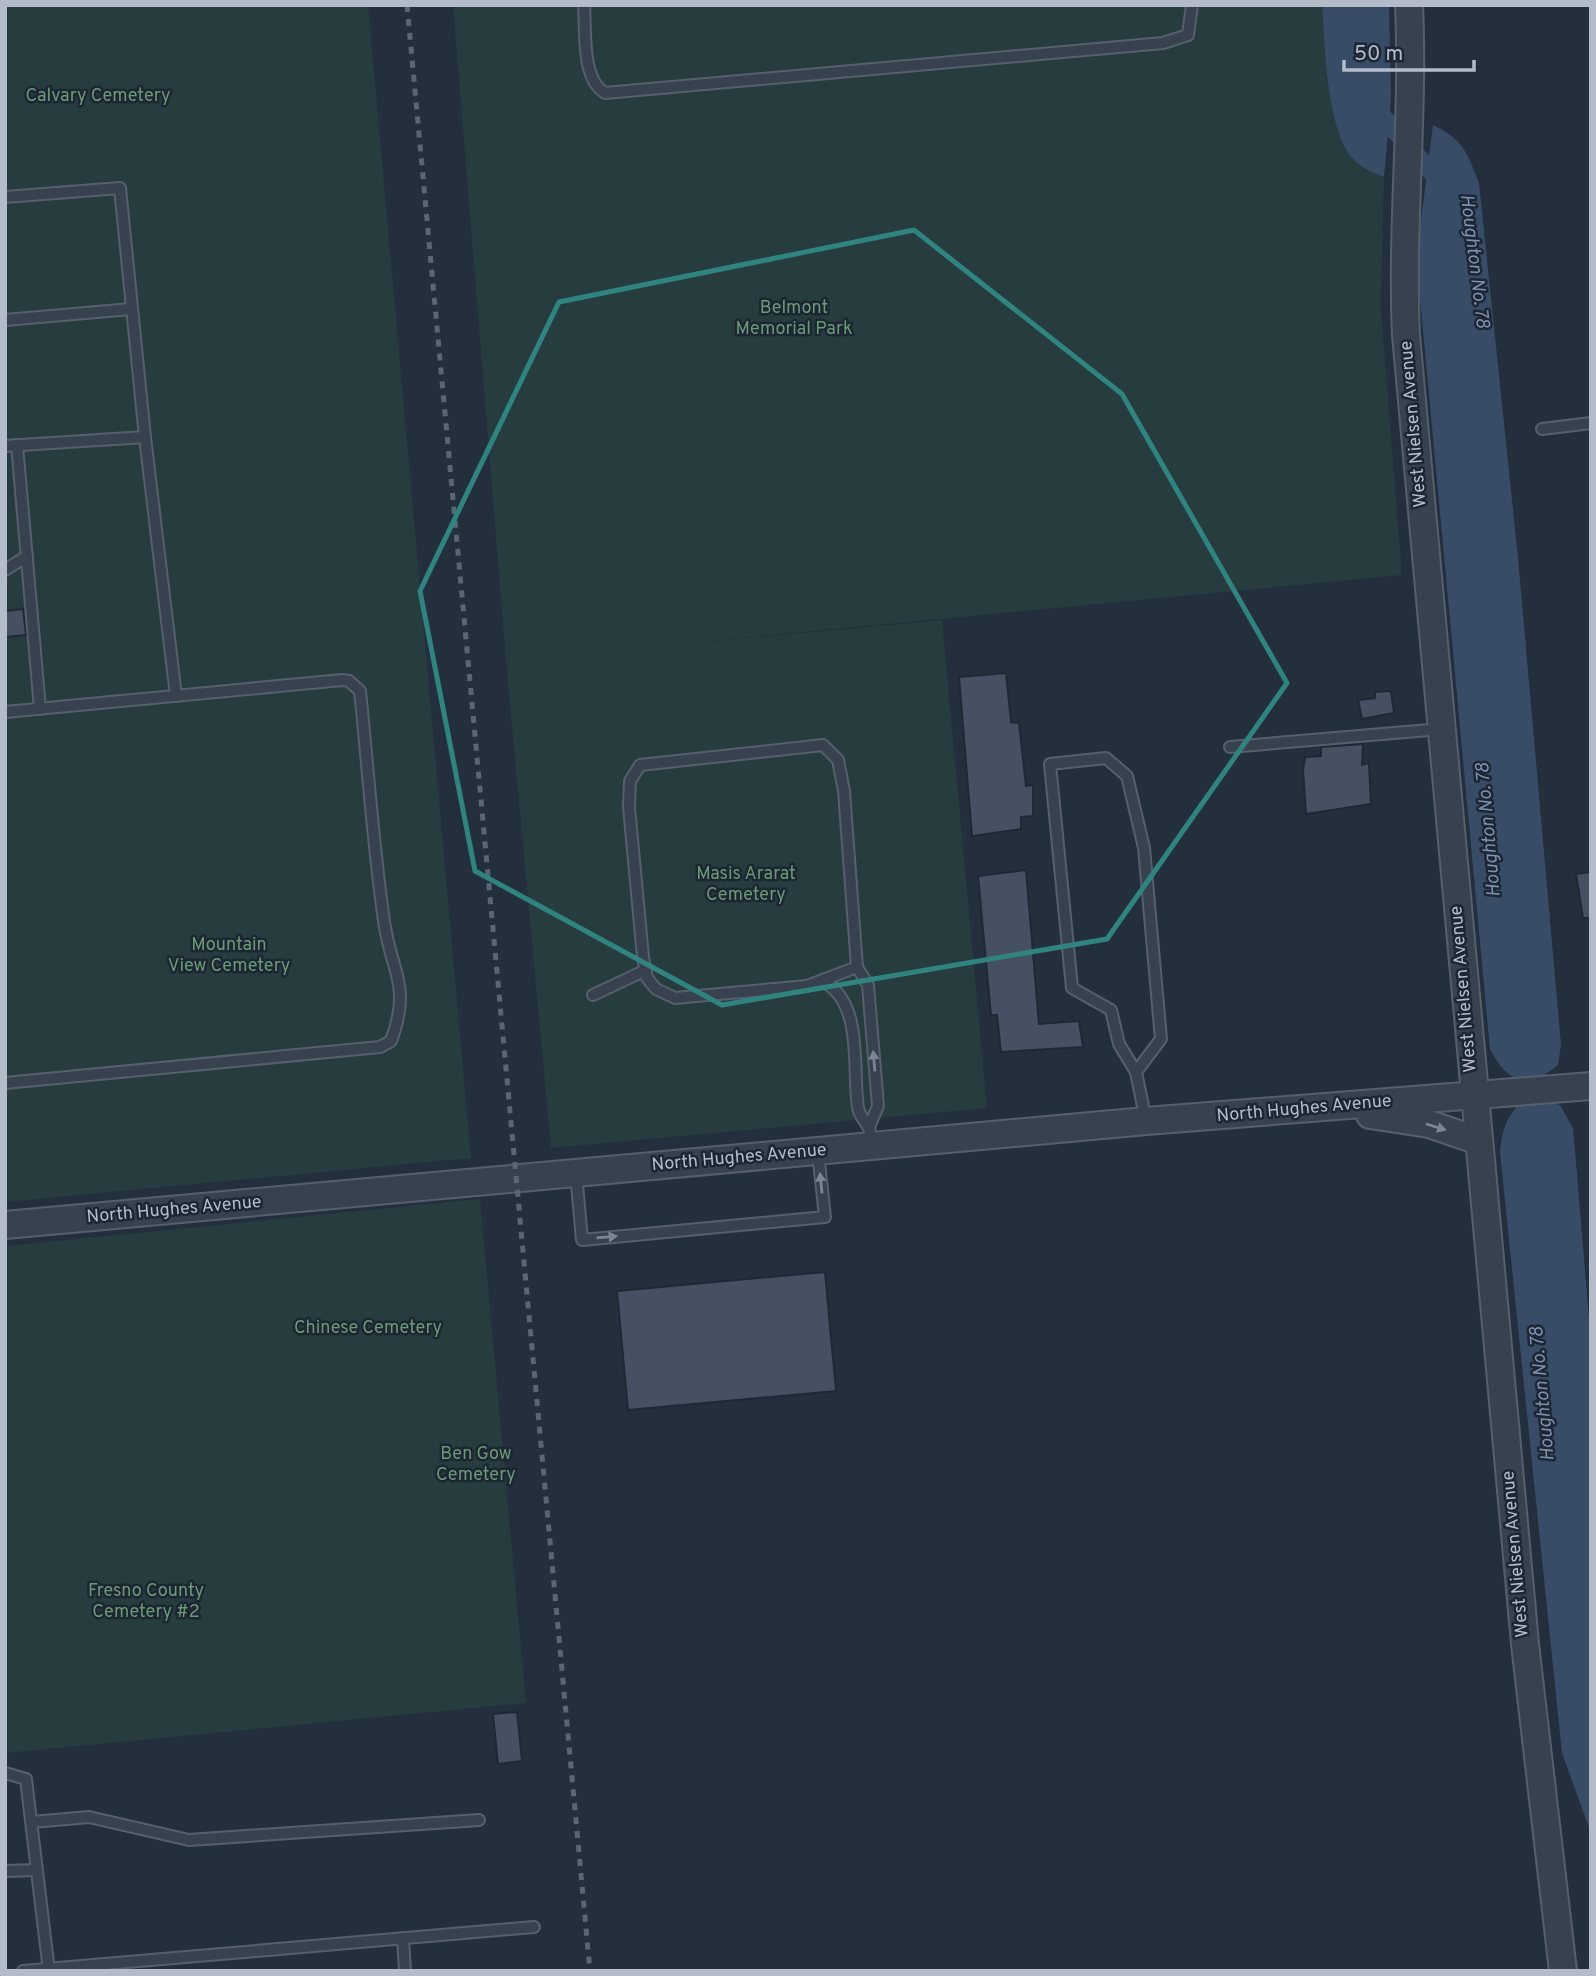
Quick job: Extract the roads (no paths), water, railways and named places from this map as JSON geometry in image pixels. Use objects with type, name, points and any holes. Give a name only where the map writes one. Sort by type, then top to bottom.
[{"type":"street","name":"West Nielsen Avenue","points":[[1409,5],[1410,101],[1403,264],[1406,335],[1476,1140],[1525,1644],[1563,1971]]},
{"type":"street","name":"North Hughes Avenue","points":[[5,1225],[818,1151],[871,1136],[1295,1111],[1591,1086]]},
{"type":"street","points":[[1295,1111],[1393,1117],[1429,1124],[1476,1140]]},
{"type":"lane","points":[[584,5],[590,72],[596,88],[605,93],[1163,43],[1188,35],[1192,5]]},
{"type":"lane","points":[[5,197],[120,188],[145,437],[176,696]]},
{"type":"lane","points":[[5,320],[131,309]]},
{"type":"lane","points":[[1542,429],[1591,424]]},
{"type":"lane","points":[[5,446],[145,437]]},
{"type":"lane","points":[[17,445],[40,709]]},
{"type":"lane","points":[[5,570],[27,556]]},
{"type":"lane","points":[[5,712],[349,681],[360,691],[384,925],[400,977],[400,1017],[391,1041],[380,1047],[5,1083]]},
{"type":"lane","points":[[1230,747],[1441,729]]},
{"type":"lane","points":[[857,967],[824,982],[749,993],[676,998],[656,989],[646,970],[629,807],[630,781],[640,765],[823,745],[838,761],[845,791],[857,967],[868,985],[878,1107],[871,1136]]},
{"type":"lane","points":[[1136,1072],[1161,1039],[1144,848],[1127,776],[1105,758],[1050,764],[1072,988],[1111,1010],[1119,1044],[1136,1072],[1146,1121]]},
{"type":"lane","points":[[593,995],[646,970]]},
{"type":"lane","points":[[824,982],[837,989],[849,1013],[858,1108],[871,1136]]},
{"type":"lane","points":[[576,1173],[582,1240],[595,1239],[825,1217],[818,1151]]},
{"type":"lane","points":[[5,1773],[26,1779],[49,1970]]},
{"type":"lane","points":[[32,1822],[89,1817],[189,1840],[479,1820]]},
{"type":"lane","points":[[5,1871],[37,1870]]},
{"type":"lane","points":[[23,1971],[534,1927]]},
{"type":"lane","points":[[403,1938],[405,1971]]},
{"type":"water","points":[[1322,5],[1389,5],[1391,98],[1384,177],[1363,167],[1352,158],[1343,144],[1328,85]]},
{"type":"water","points":[[1433,125],[1452,136],[1463,148],[1479,183],[1518,558],[1561,1045],[1558,1065],[1537,1078],[1528,1080],[1511,1076],[1490,1049],[1419,287],[1419,237]]},
{"type":"water","points":[[1543,1100],[1560,1105],[1573,1128],[1591,1342],[1591,1833],[1562,1753],[1500,1152],[1506,1124],[1512,1113],[1522,1101]]},
{"type":"waterway","name":"Houghton No. 78","points":[[1375,108],[1442,184]]},
{"type":"railway","points":[[407,5],[590,1971]]},
{"type":"park label","name":"Calvary Cemetery","points":[[98,96]]},
{"type":"park label","name":"Belmont Memorial Park","points":[[794,318]]},
{"type":"park label","name":"Masis Ararat Cemetery","points":[[746,884]]},
{"type":"park label","name":"Mountain View Cemetery","points":[[229,955]]},
{"type":"park label","name":"Chinese Cemetery","points":[[368,1328]]},
{"type":"park label","name":"Ben Gow Cemetery","points":[[476,1464]]},
{"type":"park label","name":"Fresno County Cemetery #2","points":[[146,1601]]}]
